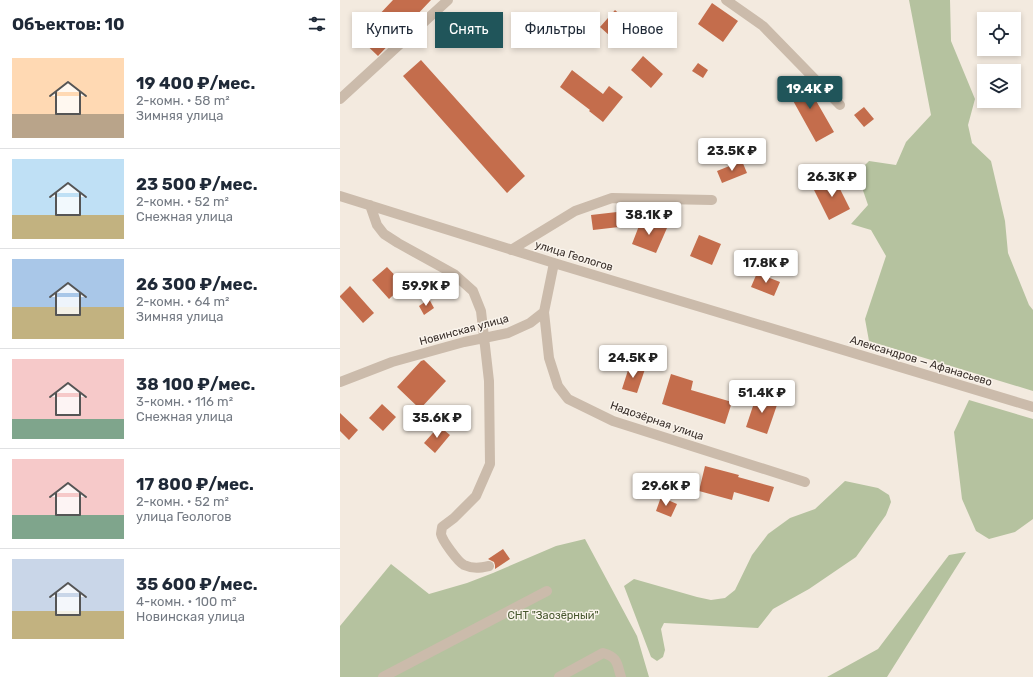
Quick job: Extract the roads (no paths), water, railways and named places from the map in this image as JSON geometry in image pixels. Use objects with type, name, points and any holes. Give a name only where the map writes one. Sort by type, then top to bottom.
[{"type":"street","points":[[340,99],[448,0]]},
{"type":"street","points":[[726,0],[763,26],[840,105]]},
{"type":"street","name":"улица Геологов","points":[[340,196],[511,250],[802,338]]},
{"type":"street","points":[[511,250],[575,211],[612,198],[712,200]]},
{"type":"street","points":[[370,205],[377,226],[384,234],[454,274],[473,292],[481,311],[489,381],[490,464],[476,496],[454,518],[442,527],[441,533],[461,564],[479,568],[489,566]]},
{"type":"street","points":[[544,312],[554,263]]},
{"type":"street","name":"Новинская улица","points":[[340,382],[392,362],[464,342],[508,333],[530,323],[544,312]]},
{"type":"street","name":"Надозёрная улица","points":[[544,312],[550,358],[558,386],[568,399],[613,421],[805,482]]},
{"type":"street","name":"Александров — Афанасьево","points":[[802,338],[1033,407]]},
{"type":"street","points":[[383,677],[547,591]]},
{"type":"street","points":[[559,677],[603,653],[611,655],[616,660],[621,677]]},
{"type":"park label","name":"СНТ \"Заозёрный\"","points":[[553,615]]}]
